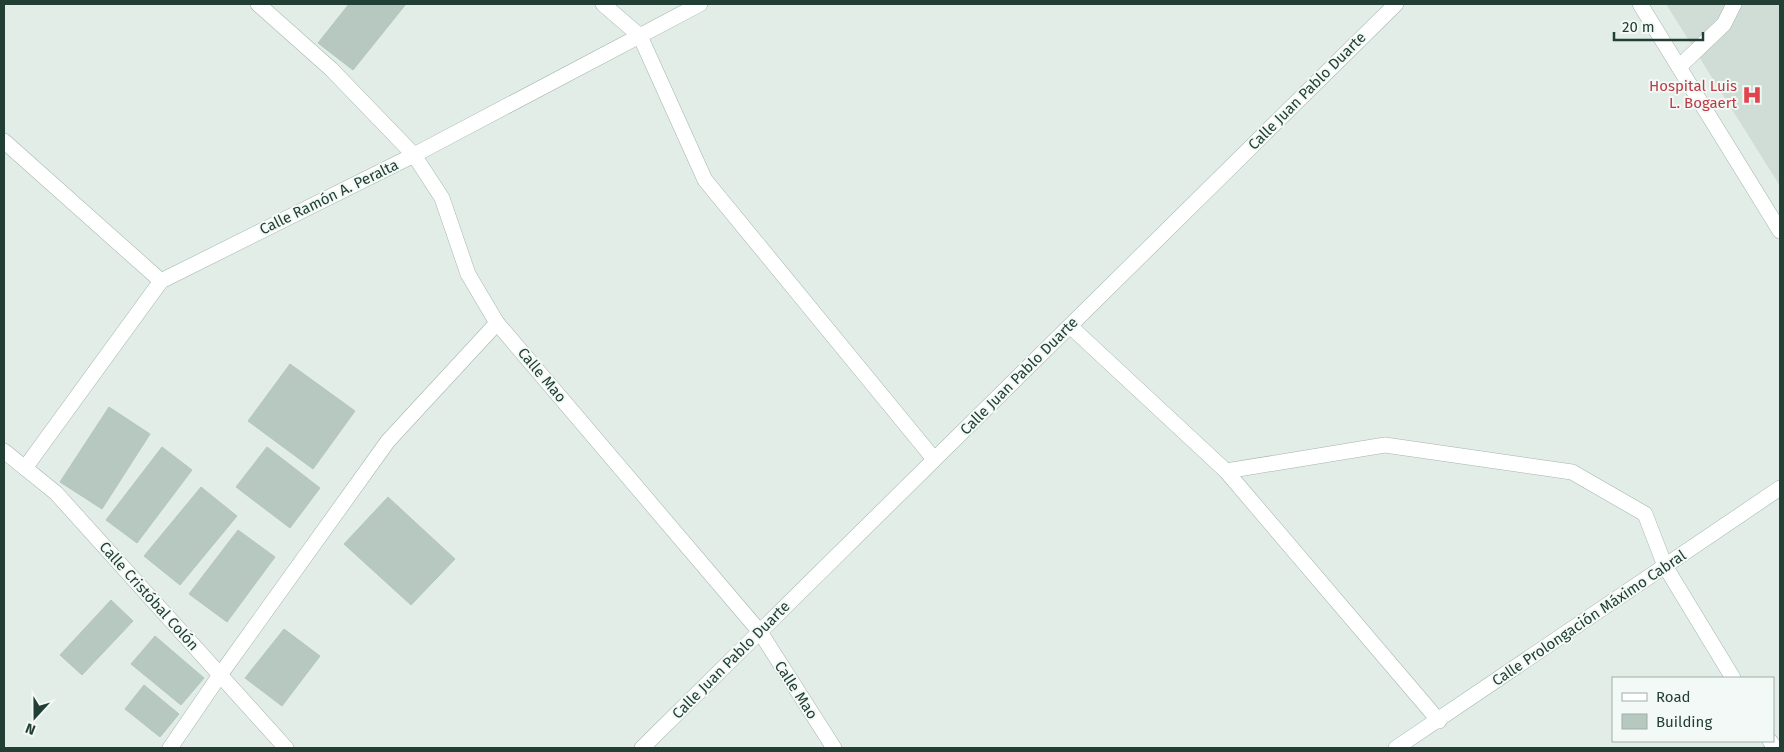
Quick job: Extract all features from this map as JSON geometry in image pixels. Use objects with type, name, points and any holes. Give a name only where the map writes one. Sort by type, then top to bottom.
[{"type":"street","name":"Calle Mao","points":[[258,4],[331,69],[414,155],[442,198],[468,274],[497,322],[760,632],[834,748]]},
{"type":"street","points":[[603,4],[640,36],[705,180],[934,459]]},
{"type":"street","name":"Calle Ramón A. Peralta","points":[[24,468],[161,281],[414,155],[700,4]]},
{"type":"street","name":"Calle Juan Pablo Duarte","points":[[642,748],[1396,4]]},
{"type":"street","points":[[1640,4],[1780,232]]},
{"type":"street","points":[[1679,67],[1724,24],[1734,4]]},
{"type":"street","points":[[4,140],[161,281]]},
{"type":"street","points":[[170,748],[388,441],[497,322]]},
{"type":"street","points":[[1070,326],[1226,471],[1439,721]]},
{"type":"street","points":[[1226,471],[1386,445],[1572,472],[1645,514],[1665,566],[1732,677]]},
{"type":"street","name":"Calle Cristóbal Colón","points":[[4,451],[56,493],[286,748]]},
{"type":"street","name":"Calle Prolongación Máximo Cabral","points":[[1396,748],[1439,721],[1780,488]]},
{"type":"shaded area","name":"Hospital Luis L. Bogaert","points":[[1666,4],[1780,4],[1780,186]]},
{"type":"building","points":[[349,4],[406,4],[353,70],[318,43]]},
{"type":"building","points":[[290,364],[355,411],[313,469],[248,421]]},
{"type":"building","points":[[109,407],[150,434],[102,509],[60,482]]},
{"type":"building","points":[[162,447],[192,470],[137,543],[106,520]]},
{"type":"building","points":[[267,447],[320,488],[290,528],[236,487]]},
{"type":"building","points":[[201,487],[237,516],[180,585],[144,556]]},
{"type":"building","points":[[388,497],[455,559],[411,605],[344,544]]},
{"type":"building","points":[[238,530],[275,557],[227,622],[189,594]]},
{"type":"building","points":[[111,600],[133,621],[82,675],[60,655]]},
{"type":"building","points":[[284,629],[320,656],[282,706],[245,678]]},
{"type":"building","points":[[155,636],[204,678],[181,705],[131,664]]},
{"type":"building","points":[[144,685],[179,714],[160,737],[125,709]]},
{"type":"place","name":"Hospital Luis L. Bogaert","points":[[1752,95]]}]
